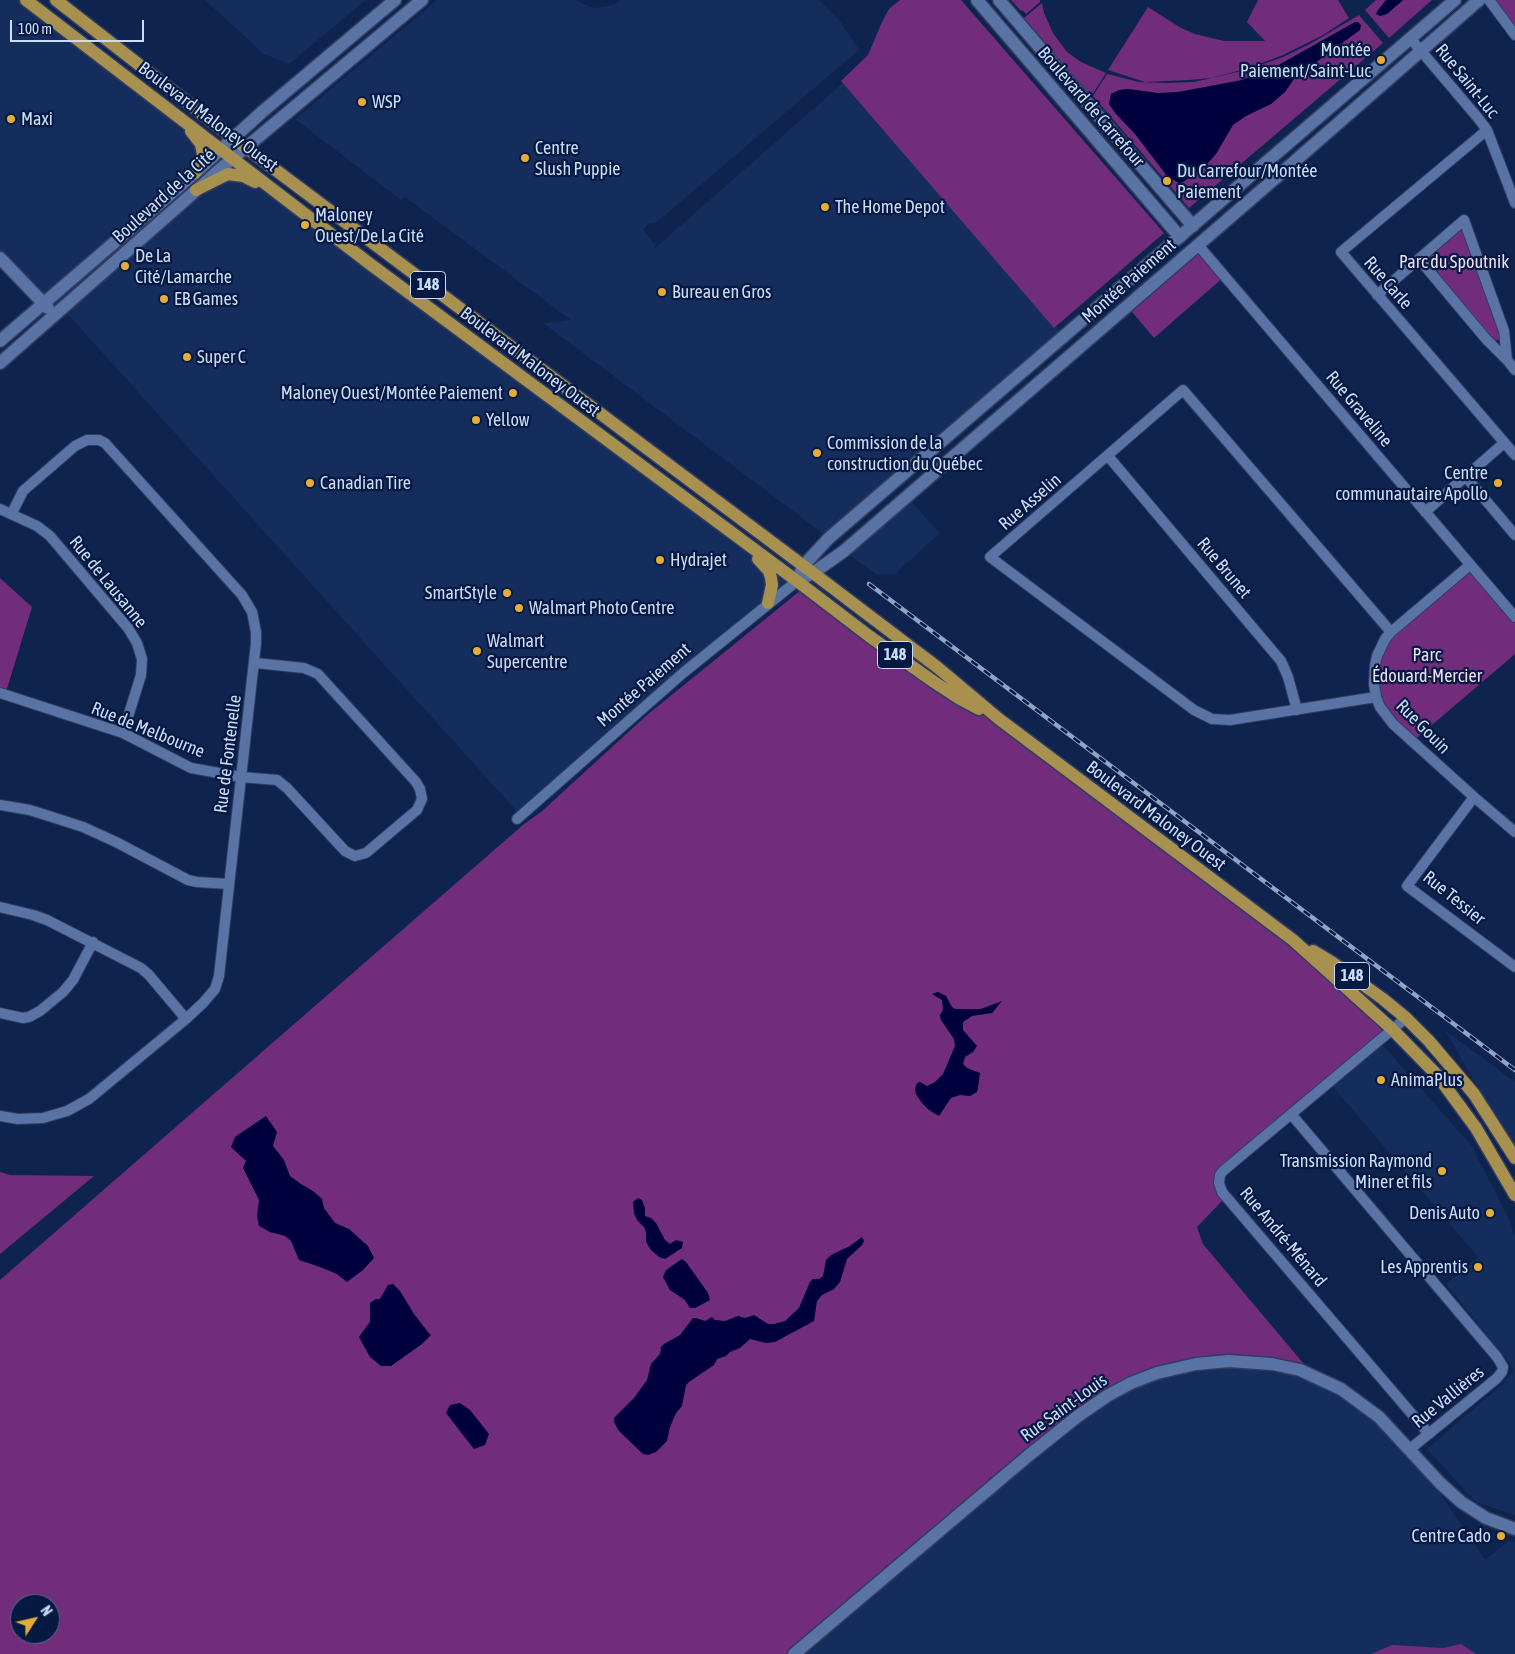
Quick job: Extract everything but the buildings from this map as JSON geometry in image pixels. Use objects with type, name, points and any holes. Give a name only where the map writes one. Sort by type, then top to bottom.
[{"type":"main road","name":"Boulevard Maloney Ouest","points":[[26,0],[469,339],[904,662],[960,700],[999,720]]},
{"type":"main road","name":"Boulevard Maloney Ouest","points":[[56,0],[233,138],[937,667],[999,720],[1293,940],[1392,1029],[1430,1068],[1476,1128],[1515,1195]]},
{"type":"main road","points":[[182,119],[200,144],[202,159],[196,173]]},
{"type":"main road","points":[[196,190],[222,176],[235,174],[249,178],[297,209]]},
{"type":"main road","points":[[733,534],[769,571],[772,585],[768,603]]},
{"type":"main road","name":"Boulevard Maloney Ouest","points":[[1293,940],[1333,963],[1377,994],[1406,1018],[1442,1055],[1474,1094],[1515,1158]]},
{"type":"street","name":"Boulevard de la Cité","points":[[0,363],[233,158],[422,0]]},
{"type":"street","name":"Boulevard de Carrefour","points":[[976,0],[1180,237]]},
{"type":"street","name":"Boulevard de Carrefour","points":[[999,0],[1193,226]]},
{"type":"street","name":"Montée Paiement","points":[[517,819],[683,673],[797,581],[808,570],[829,538],[1455,0]]},
{"type":"street","name":"Montée Paiement","points":[[808,570],[844,551],[1479,0]]},
{"type":"street","points":[[1489,0],[1515,35]]},
{"type":"street","name":"Boulevard de la Cité","points":[[0,341],[391,3]]},
{"type":"street","points":[[391,3],[400,20]]},
{"type":"street","name":"Rue Saint-Luc","points":[[1410,38],[1486,130],[1515,203]]},
{"type":"street","name":"Rue Carle","points":[[1486,130],[1341,252],[1515,455]]},
{"type":"street","points":[[1377,295],[1464,220],[1504,331],[1507,360]]},
{"type":"street","points":[[1193,226],[1198,245]]},
{"type":"street","points":[[1180,237],[1198,245]]},
{"type":"street","name":"Rue Graveline","points":[[1198,245],[1515,617]]},
{"type":"street","points":[[0,258],[55,316]]},
{"type":"street","points":[[1419,259],[1486,340],[1515,370]]},
{"type":"street","name":"Rue Asselin","points":[[1376,697],[1220,721],[1204,715],[990,557],[1183,390],[1391,632]]},
{"type":"street","name":"Rue de Fontenelle","points":[[0,1116],[18,1119],[43,1118],[79,1105],[101,1090],[186,1019],[210,996],[218,983],[255,663],[256,632],[252,612],[242,595],[105,443],[99,440],[87,440],[75,446],[23,491],[12,513]]},
{"type":"street","points":[[1425,512],[1504,443]]},
{"type":"street","name":"Rue Brunet","points":[[1108,456],[1281,661],[1297,710]]},
{"type":"street","points":[[1466,477],[1513,528]]},
{"type":"street","name":"Rue de Lausanne","points":[[0,509],[37,526],[50,536],[128,628],[137,642],[142,659],[141,675],[123,733]]},
{"type":"street","name":"Rue Gouin","points":[[1470,565],[1391,632],[1380,648],[1374,665],[1376,697],[1380,707],[1393,724],[1515,832]]},
{"type":"street","name":"Rue de Melbourne","points":[[0,693],[123,733],[191,768],[241,777],[272,779],[282,783],[345,852],[361,856],[371,850],[418,810],[422,794],[416,782],[318,674],[304,668],[255,663]]},
{"type":"street","name":"Rue Tessier","points":[[1474,797],[1407,886],[1515,967]]},
{"type":"street","points":[[0,805],[38,813],[83,827],[188,880],[228,884]]},
{"type":"street","points":[[0,907],[47,920],[93,942],[140,968],[149,975],[186,1019]]},
{"type":"street","points":[[0,1013],[23,1018],[40,1011],[63,992],[73,980],[93,942]]},
{"type":"street","name":"Rue André-Ménard","points":[[1406,1018],[1223,1171],[1219,1179],[1220,1188],[1429,1434]]},
{"type":"street","name":"Rue Vallières","points":[[1291,1114],[1501,1362],[1503,1367],[1499,1376],[1410,1449]]},
{"type":"street","name":"Rue Saint-Louis","points":[[794,1654],[1078,1416],[1118,1389],[1157,1373],[1196,1364],[1229,1362],[1272,1364],[1300,1370],[1341,1389],[1379,1417],[1440,1483],[1461,1502],[1486,1518],[1515,1530]]},
{"type":"shaded area","points":[[0,0],[26,0],[797,581],[521,816],[63,309],[55,315],[0,258]]},
{"type":"shaded area","points":[[205,0],[366,0],[289,64],[264,54]]},
{"type":"shaded area","points":[[437,0],[578,0],[594,8],[614,5],[621,0],[819,0],[840,21],[859,50],[656,223],[650,223],[643,230],[655,244],[654,249],[845,81],[1065,336],[829,538],[543,323],[571,320],[405,197],[401,200],[295,119]]},
{"type":"shaded area","points":[[1386,0],[1403,0],[1387,14],[1380,16],[1376,14],[1378,10]]},
{"type":"shaded area","points":[[1355,22],[1361,25],[1360,30],[1315,63],[1300,70],[1285,92],[1271,104],[1246,116],[1233,125],[1216,154],[1209,162],[1183,182],[1179,183],[1167,176],[1109,104],[1111,94],[1119,90],[1128,89],[1158,93],[1178,92],[1242,80],[1275,67]]},
{"type":"shaded area","points":[[906,496],[940,533],[895,574],[876,574],[844,551]]},
{"type":"shaded area","points":[[938,992],[946,996],[955,1009],[981,1009],[1002,1001],[992,1013],[972,1016],[963,1022],[963,1030],[977,1046],[973,1052],[965,1057],[963,1064],[967,1068],[980,1073],[977,1092],[970,1096],[960,1095],[951,1098],[939,1116],[922,1103],[915,1089],[917,1083],[920,1082],[927,1086],[935,1082],[943,1074],[955,1046],[954,1039],[941,1020],[942,1000],[932,994]]},
{"type":"shaded area","points":[[1445,1030],[1515,1082],[1515,1147],[1472,1078]]},
{"type":"shaded area","points":[[1379,1041],[1471,1145],[1509,1219],[1515,1236],[1515,1515],[1476,1502],[1427,1449],[1505,1382],[1514,1369],[1446,1284],[1478,1257],[1329,1082]]},
{"type":"shaded area","points":[[266,1116],[277,1132],[273,1146],[284,1160],[290,1176],[322,1199],[324,1208],[335,1223],[349,1229],[368,1246],[374,1258],[363,1270],[347,1282],[337,1274],[299,1260],[291,1241],[285,1236],[270,1232],[259,1226],[257,1216],[259,1200],[243,1168],[246,1161],[231,1147],[235,1137]]},
{"type":"shaded area","points":[[638,1198],[642,1200],[645,1216],[651,1218],[656,1223],[665,1240],[670,1244],[676,1240],[683,1242],[682,1248],[665,1259],[659,1257],[651,1250],[646,1242],[644,1227],[637,1220],[634,1213],[633,1202]]},
{"type":"shaded area","points":[[862,1237],[864,1241],[862,1245],[847,1259],[840,1282],[834,1289],[822,1295],[817,1301],[814,1321],[775,1342],[766,1343],[750,1339],[740,1348],[717,1359],[714,1365],[686,1385],[682,1406],[676,1413],[670,1427],[667,1441],[656,1452],[648,1455],[643,1454],[619,1431],[614,1418],[634,1398],[647,1380],[651,1364],[660,1354],[661,1347],[680,1335],[693,1318],[705,1321],[712,1317],[715,1320],[725,1321],[738,1316],[745,1318],[754,1315],[768,1324],[785,1321],[799,1308],[810,1282],[823,1276],[826,1260],[831,1255],[850,1246]]},
{"type":"shaded area","points":[[682,1259],[708,1293],[710,1300],[695,1308],[690,1308],[685,1300],[670,1290],[663,1277],[666,1270]]},
{"type":"shaded area","points":[[393,1284],[431,1335],[422,1344],[391,1366],[381,1366],[370,1357],[359,1337],[370,1322],[370,1303],[380,1299],[388,1285]]},
{"type":"shaded area","points":[[1272,1364],[1354,1397],[1410,1449],[1485,1560],[1510,1540],[1515,1542],[1515,1654],[794,1654],[1078,1416],[1171,1369]]},
{"type":"shaded area","points":[[460,1403],[470,1410],[489,1434],[485,1445],[474,1449],[446,1413],[450,1405]]},
{"type":"green space","points":[[900,0],[961,0],[1164,233],[1054,328],[841,81],[868,55],[889,9]]},
{"type":"green space","points":[[1011,0],[1040,0],[1040,2],[1026,14]]},
{"type":"green space","points":[[1258,0],[1338,0],[1349,18],[1323,35],[1283,55],[1249,68],[1211,78],[1145,82],[1108,70],[1148,7],[1181,28],[1195,34],[1224,41],[1265,41],[1247,22]]},
{"type":"green space","points":[[1376,0],[1432,0],[1389,38],[1365,10]]},
{"type":"green space","points":[[1489,0],[1515,0],[1515,35]]},
{"type":"green space","points":[[1042,3],[1044,13],[1053,33],[1067,52],[1081,62],[1106,73],[1087,103],[1018,23]]},
{"type":"green space","points":[[1359,15],[1383,43],[1189,208],[1093,96],[1107,74],[1139,82],[1194,82],[1250,69],[1283,57],[1310,44]]},
{"type":"green space","name":"Parc du Spoutnik","points":[[1464,220],[1504,331],[1500,339],[1495,341],[1491,341],[1419,259]]},
{"type":"green space","points":[[1198,245],[1225,276],[1154,338],[1127,306]]},
{"type":"green space","name":"Parc Édouard-Mercier","points":[[1470,565],[1515,617],[1515,654],[1412,742],[1376,697],[1380,649]]},
{"type":"green space","points":[[0,578],[32,607],[5,695],[0,694]]},
{"type":"green space","points":[[801,590],[999,720],[1293,940],[1392,1029],[1223,1171],[1222,1201],[1197,1227],[1203,1244],[1314,1376],[1218,1362],[1118,1389],[794,1654],[0,1654],[0,1280],[524,824],[541,812],[647,715]]},
{"type":"green space","points":[[0,1172],[10,1175],[94,1176],[0,1254]]},
{"type":"green space","points":[[1461,1644],[1476,1654],[1371,1654],[1392,1645],[1443,1648]]},
{"type":"railway","points":[[869,584],[1515,1070]]},
{"type":"place","name":"Montée Paiement/Saint-Luc","points":[[1381,60]]},
{"type":"place","name":"WSP","points":[[362,102]]},
{"type":"place","name":"Maxi","points":[[11,119]]},
{"type":"place","name":"Centre Slush Puppie","points":[[525,158]]},
{"type":"place","name":"Du Carrefour/Montée Paiement","points":[[1167,181]]},
{"type":"place","name":"The Home Depot","points":[[825,207]]},
{"type":"place","name":"Maloney Ouest/De La Cité","points":[[305,225]]},
{"type":"place","name":"De La Cité/Lamarche","points":[[125,266]]},
{"type":"place","name":"Bureau en Gros","points":[[662,292]]},
{"type":"place","name":"EB Games","points":[[164,299]]},
{"type":"place","name":"Super C","points":[[187,357]]},
{"type":"place","name":"Maloney Ouest/Montée Paiement","points":[[513,393]]},
{"type":"place","name":"Yellow","points":[[476,420]]},
{"type":"place","name":"Commission de la construction du Québec","points":[[817,453]]},
{"type":"place","name":"Canadian Tire","points":[[310,483]]},
{"type":"place","name":"Centre communautaire Apollo","points":[[1498,483]]},
{"type":"place","name":"Hydrajet","points":[[660,560]]},
{"type":"place","name":"SmartStyle","points":[[507,593]]},
{"type":"place","name":"Walmart Photo Centre","points":[[519,608]]},
{"type":"place","name":"Walmart Supercentre","points":[[477,651]]},
{"type":"place","name":"AnimaPlus","points":[[1381,1080]]},
{"type":"place","name":"Transmission Raymond Miner et fils","points":[[1442,1171]]},
{"type":"place","name":"Denis Auto","points":[[1490,1213]]},
{"type":"place","name":"Les Apprentis","points":[[1478,1267]]},
{"type":"place","name":"Centre Cado","points":[[1501,1536]]}]
